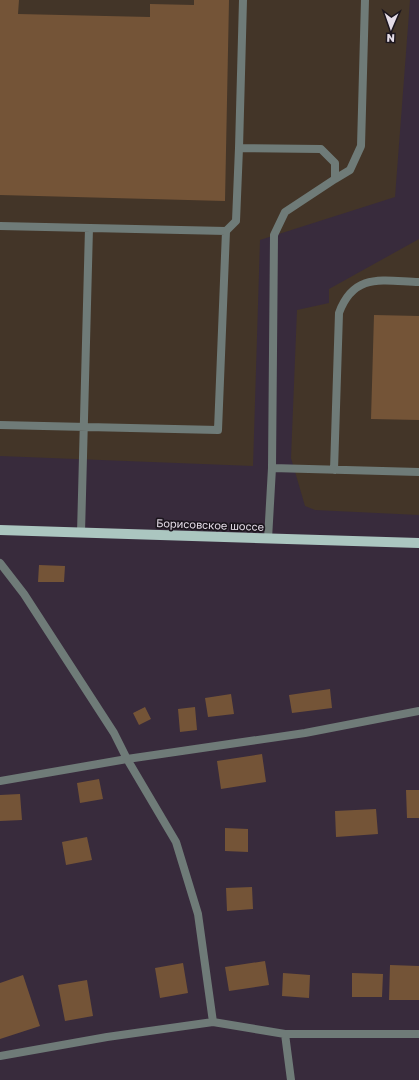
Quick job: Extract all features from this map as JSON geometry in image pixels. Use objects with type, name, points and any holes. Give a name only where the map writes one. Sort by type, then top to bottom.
[{"type":"main road","name":"Борисовское шоссе","points":[[0,530],[419,543]]},
{"type":"street","points":[[0,425],[218,430],[226,231],[236,220],[243,0]]},
{"type":"street","points":[[268,539],[272,468],[274,235],[286,212],[350,170],[362,146],[365,0]]},
{"type":"street","points":[[239,148],[321,149],[335,163],[335,179]]},
{"type":"street","points":[[0,226],[226,231]]},
{"type":"street","points":[[81,533],[89,228]]},
{"type":"street","points":[[334,470],[339,313],[343,303],[350,293],[360,285],[372,280],[419,282]]},
{"type":"street","points":[[272,468],[419,472]]},
{"type":"street","points":[[0,563],[24,594],[114,733],[127,759],[176,842],[198,914],[213,1022]]},
{"type":"street","points":[[0,781],[127,759],[305,733],[419,711]]},
{"type":"street","points":[[0,1056],[107,1037],[213,1022],[285,1034],[419,1034]]},
{"type":"street","points":[[285,1034],[291,1080]]},
{"type":"shaded area","points":[[0,0],[410,0],[395,197],[260,240],[253,466],[0,456]]},
{"type":"shaded area","points":[[419,239],[419,515],[315,510],[305,506],[291,458],[297,310],[329,303],[329,289]]},
{"type":"building","points":[[0,0],[19,0],[18,14],[150,17],[150,4],[194,5],[194,0],[229,0],[225,201],[0,195]]},
{"type":"building","points":[[374,315],[419,316],[419,420],[371,419]]},
{"type":"building","points":[[39,565],[65,566],[64,582],[38,582]]},
{"type":"building","points":[[330,689],[332,708],[292,713],[289,695]]},
{"type":"building","points":[[231,694],[234,714],[208,717],[205,698]]},
{"type":"building","points":[[145,707],[151,719],[139,725],[133,713]]},
{"type":"building","points":[[195,707],[197,730],[180,732],[178,709]]},
{"type":"building","points":[[262,754],[266,782],[221,789],[217,761]]},
{"type":"building","points":[[99,779],[103,799],[80,803],[77,783]]},
{"type":"building","points":[[406,790],[419,790],[419,818],[407,818]]},
{"type":"building","points":[[20,794],[22,820],[0,821],[0,795]]},
{"type":"building","points":[[376,809],[378,834],[336,837],[335,811]]},
{"type":"building","points":[[225,828],[248,829],[248,852],[225,851]]},
{"type":"building","points":[[87,837],[92,860],[66,865],[62,842]]},
{"type":"building","points":[[252,887],[253,909],[227,911],[226,888]]},
{"type":"building","points":[[265,961],[269,985],[229,991],[225,967]]},
{"type":"building","points":[[183,963],[188,993],[160,998],[155,968]]},
{"type":"building","points":[[390,965],[419,966],[419,1000],[389,1000]]},
{"type":"building","points":[[283,973],[310,975],[309,998],[282,996]]},
{"type":"building","points":[[352,973],[383,974],[382,997],[352,997]]},
{"type":"building","points":[[23,975],[40,1026],[0,1039],[0,983]]},
{"type":"building","points":[[87,980],[93,1016],[65,1021],[58,985]]}]
